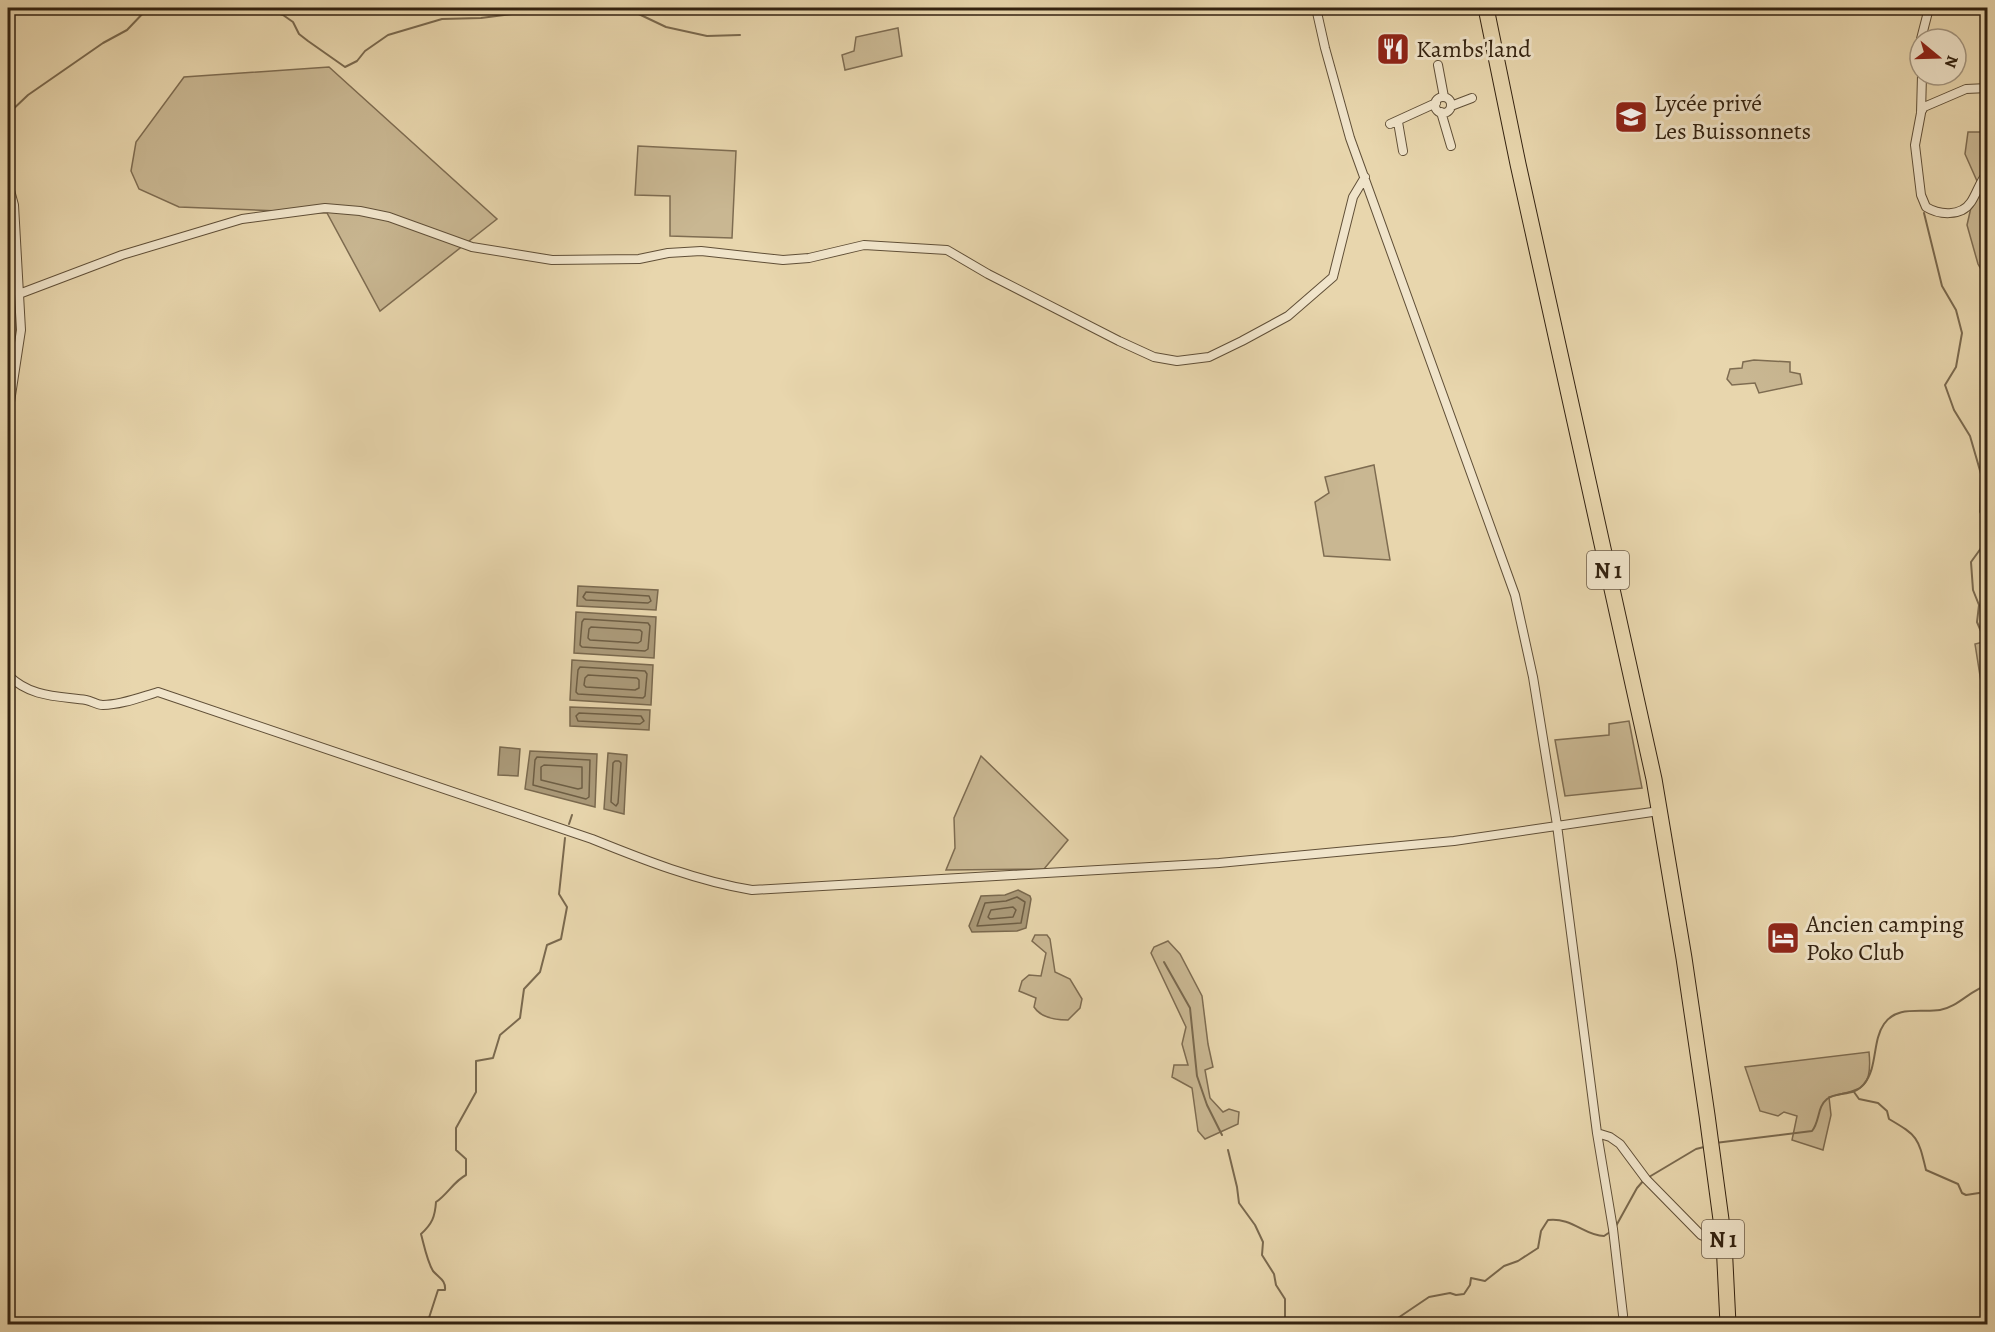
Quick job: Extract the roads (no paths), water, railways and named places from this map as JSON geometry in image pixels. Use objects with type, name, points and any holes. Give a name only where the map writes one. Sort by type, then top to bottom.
[{"type":"highway","name":"N 1","points":[[1486,8],[1518,164],[1645,735],[1659,811],[1682,946],[1724,1242],[1728,1324]]},
{"type":"street","points":[[1316,8],[1350,138],[1515,595],[1533,677],[1557,825],[1623,1315]]},
{"type":"street","points":[[1924,27],[1929,8]]},
{"type":"street","points":[[1438,64],[1444,97]]},
{"type":"street","points":[[1922,87],[1921,113],[1915,145],[1921,195],[1926,207],[1941,213],[1953,213],[1964,208],[1970,204],[1988,172]]},
{"type":"street","points":[[1921,113],[1924,107],[1948,95],[1966,89],[1988,88]]},
{"type":"street","points":[[1403,152],[1394,123],[1436,103],[1439,98],[1444,97],[1450,100],[1451,106]]},
{"type":"street","points":[[1441,112],[1446,112],[1451,106],[1472,98]]},
{"type":"street","points":[[1436,103],[1451,146]]},
{"type":"street","points":[[19,294],[122,255],[242,219],[325,208],[360,211],[389,218],[472,247],[552,260],[639,259],[668,253],[701,251],[783,260],[809,258],[864,245],[947,250],[988,274],[1119,341],[1154,357],[1177,361],[1209,357],[1270,326],[1288,316],[1333,277],[1353,197],[1365,177]]},
{"type":"street","points":[[8,183],[14,205],[21,330],[8,415]]},
{"type":"street","points":[[8,675],[19,685],[34,692],[58,698],[89,700],[101,706],[158,692],[582,836],[646,861],[731,887],[752,890],[1219,863],[1454,841],[1659,811]]},
{"type":"street","points":[[1597,1133],[1610,1137],[1620,1144],[1646,1179],[1701,1235],[1724,1242]]},
{"type":"water","points":[[578,586],[658,590],[656,610],[577,606]]},
{"type":"water","points":[[576,612],[656,617],[654,658],[574,653]]},
{"type":"water","points":[[572,660],[653,665],[651,705],[570,700]]},
{"type":"water","points":[[570,707],[650,710],[649,730],[570,726]]},
{"type":"water","points":[[500,747],[520,749],[518,776],[498,775]]},
{"type":"water","points":[[530,751],[597,754],[595,807],[525,789]]},
{"type":"water","points":[[608,753],[627,755],[624,814],[604,809]]},
{"type":"water","points":[[1018,890],[1030,896],[1031,899],[1026,928],[1017,931],[972,932],[969,926],[981,896],[1005,895]]},
{"type":"waterway","points":[[8,114],[28,95],[103,43],[127,30],[148,8]]},
{"type":"waterway","points":[[228,8],[244,13],[260,8]]},
{"type":"waterway","points":[[263,8],[283,15],[293,22],[299,34],[345,67],[357,61],[365,51],[388,35],[442,19],[481,18],[560,8]]},
{"type":"waterway","points":[[626,8],[666,27],[707,36],[740,35]]},
{"type":"waterway","points":[[1924,213],[1942,286],[1956,310],[1962,333],[1956,367],[1945,385],[1954,410],[1970,436],[1981,474],[1980,512],[1988,523]]},
{"type":"waterway","points":[[1988,526],[1984,544],[1971,562],[1973,590],[1979,605],[1977,622],[1986,643],[1988,658]]},
{"type":"waterway","points":[[569,824],[572,815]]},
{"type":"waterway","points":[[427,1324],[438,1290],[445,1290],[445,1287],[443,1281],[431,1267],[421,1234],[432,1220],[436,1202],[466,1175],[466,1159],[456,1150],[456,1128],[476,1092],[476,1061],[493,1058],[500,1035],[520,1018],[524,989],[540,972],[547,945],[561,939],[567,907],[559,894],[565,838]]},
{"type":"waterway","points":[[1164,962],[1190,1008],[1197,1076],[1207,1105],[1222,1135]]},
{"type":"waterway","points":[[1715,1143],[1812,1131],[1827,1099],[1856,1091],[1864,1084],[1871,1070],[1880,1031],[1889,1018],[1902,1012],[1940,1010],[1988,985]]},
{"type":"waterway","points":[[1854,1092],[1859,1099],[1878,1103],[1887,1111],[1889,1119],[1915,1138],[1926,1170],[1958,1184],[1962,1193],[1966,1195],[1979,1193]]},
{"type":"waterway","points":[[1649,1177],[1696,1149],[1704,1147]]},
{"type":"waterway","points":[[1228,1150],[1239,1203],[1255,1225],[1263,1242],[1262,1255],[1274,1274],[1276,1285],[1285,1299],[1285,1324]]},
{"type":"waterway","points":[[1616,1226],[1637,1188],[1644,1180]]},
{"type":"waterway","points":[[1389,1324],[1429,1297],[1450,1293],[1464,1294],[1470,1285],[1471,1278],[1485,1281],[1504,1266],[1518,1261],[1538,1248],[1541,1231],[1548,1220],[1564,1221],[1597,1235],[1604,1236],[1610,1232]]},
{"type":"place","name":"Kambs'land","points":[[1393,49]]},
{"type":"place","name":"Lycée privé Les Buissonnets","points":[[1631,117]]},
{"type":"place","name":"Ancien camping Poko Club","points":[[1783,938]]}]
